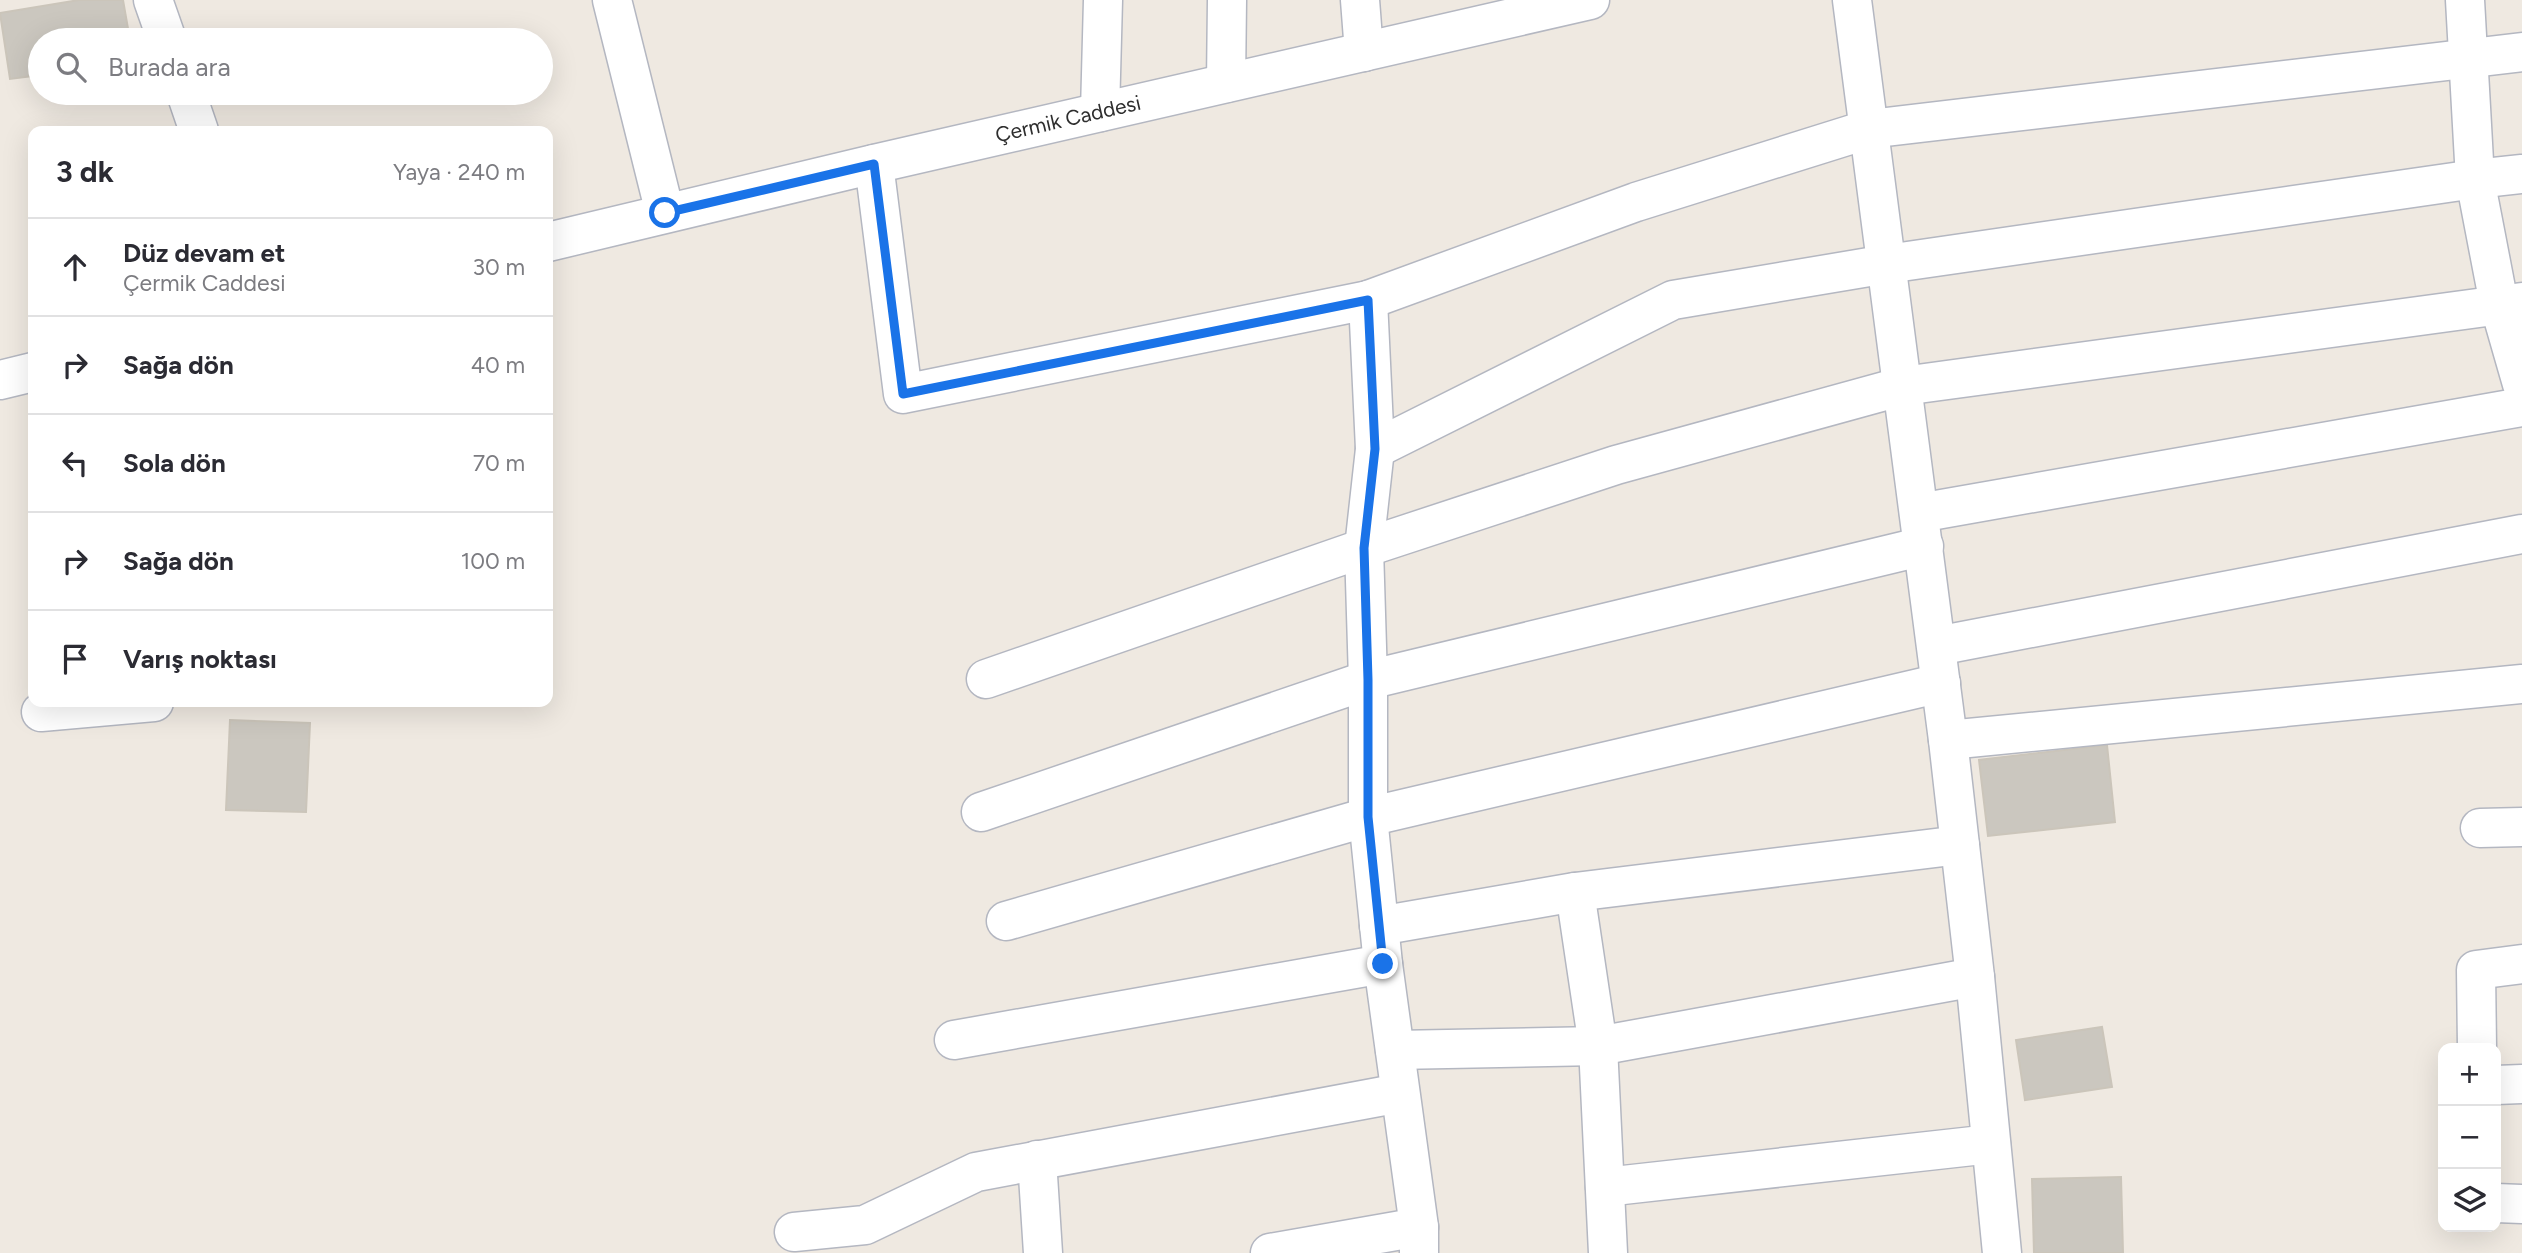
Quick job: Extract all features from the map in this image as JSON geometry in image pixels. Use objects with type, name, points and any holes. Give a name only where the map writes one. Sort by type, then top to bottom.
[{"type":"street","points":[[153,0],[163,28]]},
{"type":"street","points":[[612,0],[665,213]]},
{"type":"street","points":[[1100,112],[1103,0]]},
{"type":"street","points":[[1226,83],[1227,0]]},
{"type":"street","points":[[1360,0],[1364,52]]},
{"type":"street","name":"Çermik Caddesi","points":[[553,241],[1364,52],[1522,8],[1590,0]]},
{"type":"street","points":[[1852,0],[1937,646],[1975,977],[2002,1253]]},
{"type":"street","points":[[2465,0],[2475,179],[2510,303],[2522,384]]},
{"type":"street","points":[[874,164],[903,394],[1368,300],[1636,202],[1869,129],[2522,52]]},
{"type":"street","points":[[190,105],[197,126]]},
{"type":"street","points":[[1375,449],[1673,300],[1887,264],[2522,174]]},
{"type":"street","points":[[1270,1253],[1419,1240],[1383,964],[1368,817],[1364,548],[1375,449],[1368,300]]},
{"type":"street","points":[[986,679],[1616,464],[1903,386],[2510,303]]},
{"type":"street","points":[[0,380],[28,373]]},
{"type":"street","points":[[981,812],[1368,680],[1922,530],[2522,407]]},
{"type":"street","points":[[1937,646],[2522,534]]},
{"type":"street","points":[[1948,740],[2522,682]]},
{"type":"street","points":[[1006,921],[1368,817],[1941,683]]},
{"type":"street","points":[[41,712],[98,707]]},
{"type":"street","points":[[2480,828],[2522,828]]},
{"type":"street","points":[[1379,926],[1575,892],[1960,845]]},
{"type":"street","points":[[1575,892],[1598,1046],[1608,1253]]},
{"type":"street","points":[[954,1040],[1383,964]]},
{"type":"street","points":[[2477,1043],[2476,970],[2522,964]]},
{"type":"street","points":[[1395,1049],[1598,1046],[1975,977]]},
{"type":"street","points":[[2501,1085],[2522,1084]]},
{"type":"street","points":[[794,1232],[865,1225],[976,1172],[1400,1093]]},
{"type":"street","points":[[1605,1187],[1991,1144]]},
{"type":"street","points":[[1037,1160],[1043,1253]]},
{"type":"street","points":[[2501,1203],[2522,1204]]},
{"type":"building","points":[[79,0],[123,0],[128,28],[28,28],[28,77],[10,79],[0,13]]},
{"type":"building","points":[[230,720],[310,723],[306,812],[226,810]]},
{"type":"building","points":[[2107,745],[2115,822],[1988,836],[1979,760]]},
{"type":"building","points":[[2102,1027],[2112,1087],[2025,1100],[2016,1040]]},
{"type":"building","points":[[2121,1177],[2123,1253],[2034,1253],[2032,1179]]},
{"type":"route","points":[[665,213],[874,164],[903,394],[1368,300],[1375,449],[1364,548],[1368,817],[1383,964]]}]
